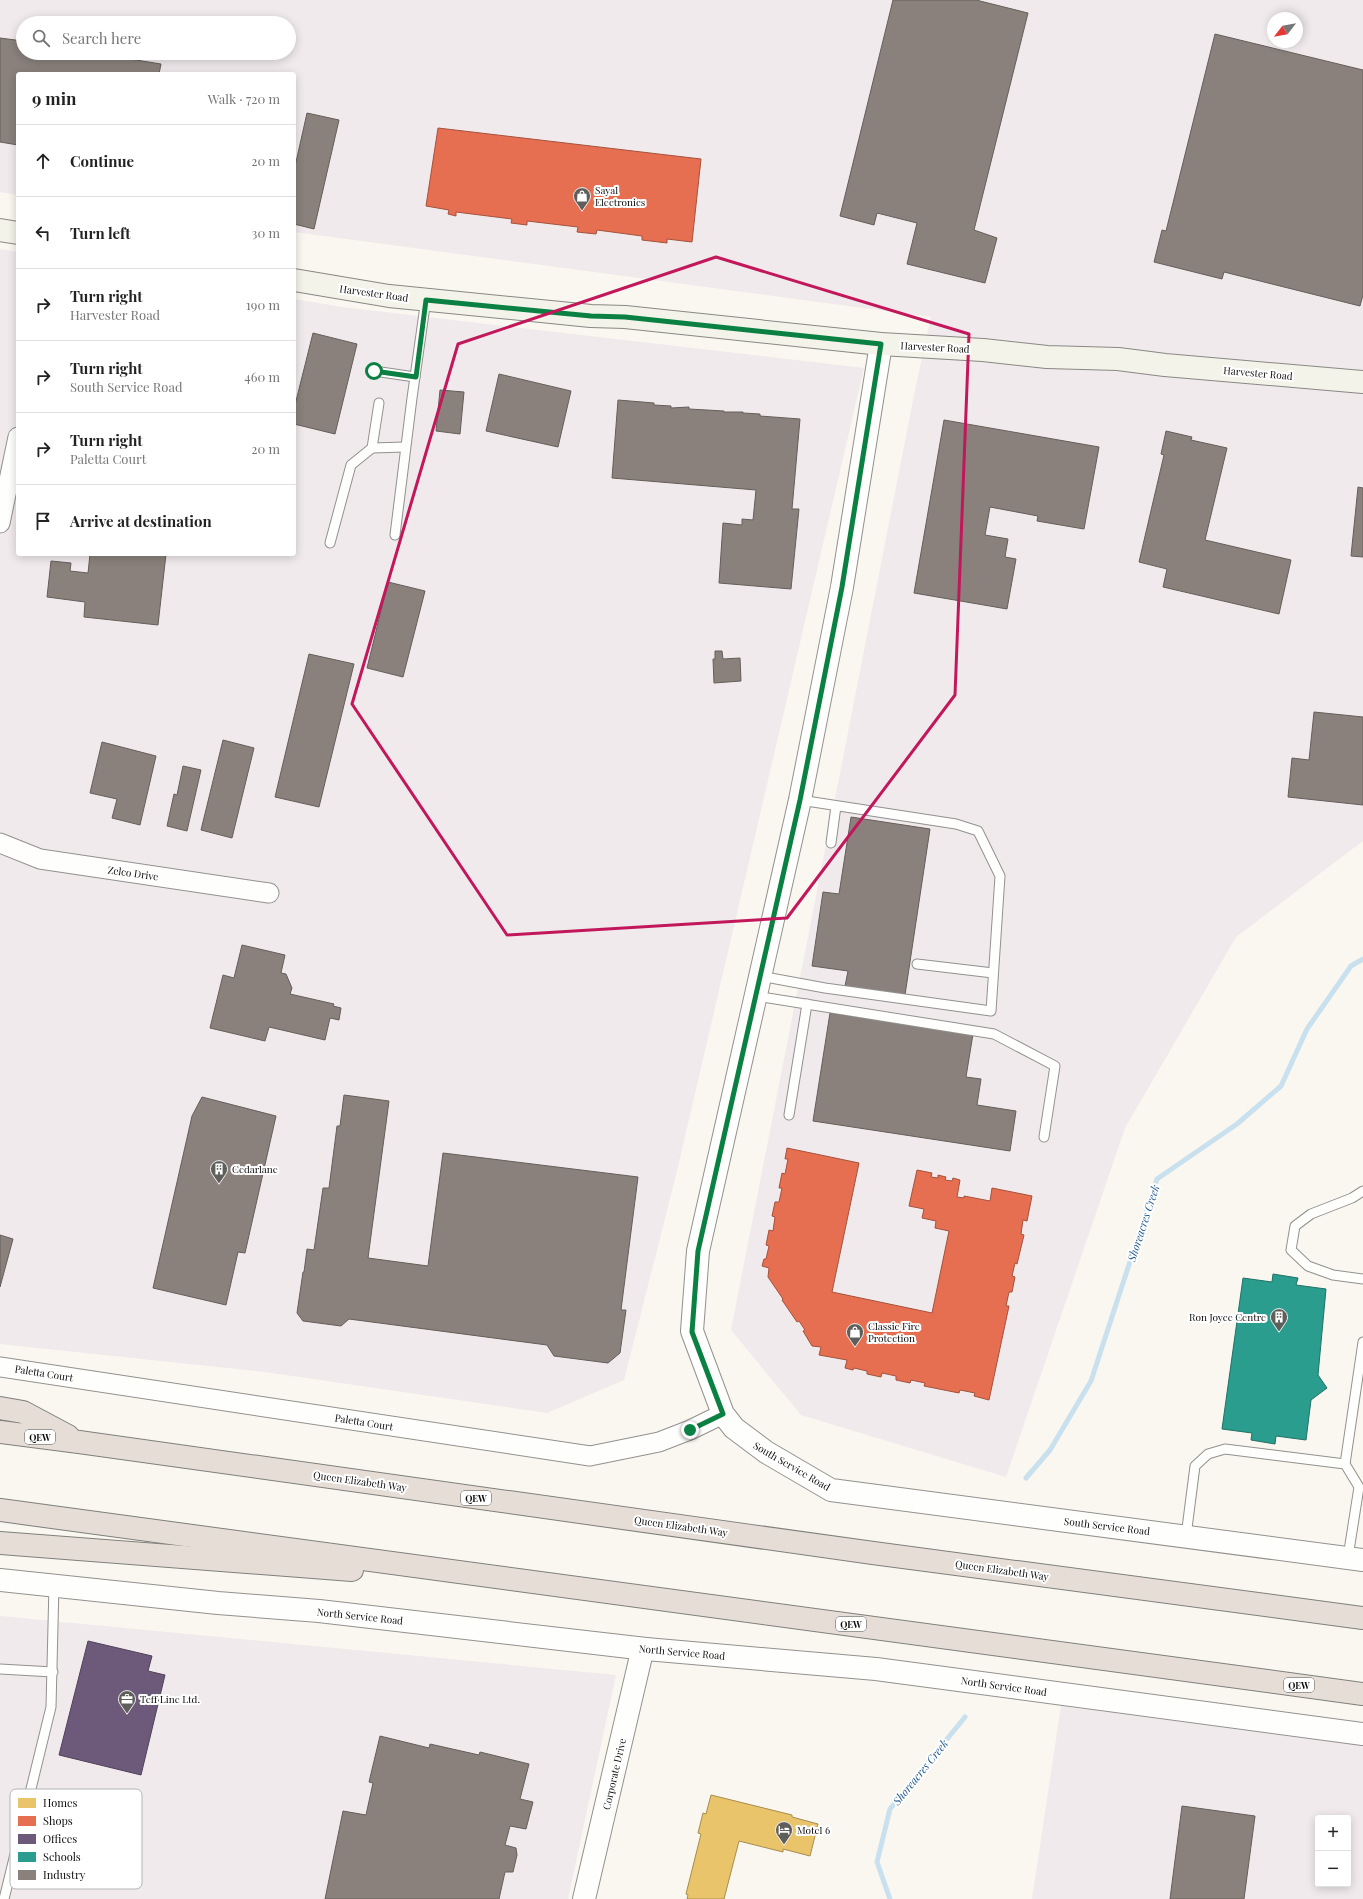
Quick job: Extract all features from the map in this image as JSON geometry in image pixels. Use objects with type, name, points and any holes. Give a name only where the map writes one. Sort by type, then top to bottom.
[{"type":"highway","points":[[0,1408],[23,1412],[79,1442]]},
{"type":"highway","name":"Queen Elizabeth Way","points":[[0,1432],[873,1553],[1363,1618]]},
{"type":"highway","name":"QEW","points":[[0,1510],[1363,1694]]},
{"type":"highway","points":[[0,1543],[414,1575],[466,1572]]},
{"type":"main road","points":[[0,230],[16,233]]},
{"type":"main road","name":"Harvester Road","points":[[296,280],[389,296],[591,316],[625,317],[881,344],[983,350],[1047,356],[1118,359],[1166,365],[1363,382]]},
{"type":"street","name":"South Service Road","points":[[881,344],[842,587],[800,800],[698,1251],[692,1332],[723,1414],[734,1428],[766,1452],[831,1490],[1355,1559]]},
{"type":"street","points":[[0,523],[16,447]]},
{"type":"street","name":"Zelco Drive","points":[[0,843],[40,859],[269,893]]},
{"type":"street","name":"Paletta Court","points":[[0,1367],[590,1456],[659,1442],[723,1414]]},
{"type":"street","name":"North Service Road","points":[[0,1580],[218,1603],[319,1611],[646,1649],[876,1669],[1363,1734]]},
{"type":"street","name":"Corporate Drive","points":[[584,1899],[641,1656],[646,1649]]},
{"type":"lane","points":[[395,535],[405,447],[426,300]]},
{"type":"lane","points":[[374,371],[416,377]]},
{"type":"lane","points":[[372,448],[379,403]]},
{"type":"lane","points":[[330,543],[351,465],[372,448],[405,447]]},
{"type":"lane","points":[[758,986],[825,988],[991,1011],[1000,876],[978,831],[956,824],[800,800]]},
{"type":"lane","points":[[831,843],[836,806]]},
{"type":"lane","points":[[917,964],[993,973]]},
{"type":"lane","points":[[758,986],[807,1004],[994,1034],[1055,1066],[1044,1137]]},
{"type":"lane","points":[[789,1115],[807,1004]]},
{"type":"lane","points":[[1363,1191],[1352,1198],[1311,1214],[1295,1226],[1291,1250],[1308,1266],[1333,1275],[1363,1279]]},
{"type":"lane","points":[[1355,1559],[1359,1487],[1345,1464],[1363,1342]]},
{"type":"lane","points":[[1186,1536],[1195,1466],[1208,1454],[1225,1449],[1345,1464]]},
{"type":"lane","points":[[31,1789],[51,1706],[54,1585]]},
{"type":"lane","points":[[0,1669],[53,1672]]},
{"type":"lane","points":[[4,1899],[10,1874]]},
{"type":"highlighted area","points":[[716,257],[969,334],[955,695],[787,918],[507,935],[352,704],[458,344]]},
{"type":"shaded area","points":[[0,0],[1363,0],[1363,841],[1236,937],[1125,1128],[1006,1477],[801,1415],[731,1330],[916,385],[931,317],[296,232],[296,72],[16,72],[16,195],[0,192]]},
{"type":"shaded area","points":[[0,249],[16,252],[16,556],[296,556],[296,299],[342,307],[864,368],[676,1175],[624,1380],[547,1413],[265,1372],[0,1344]]},
{"type":"shaded area","points":[[0,1616],[616,1675],[568,1899],[0,1899]]},
{"type":"shaded area","points":[[1061,1706],[1363,1746],[1363,1899],[1032,1899]]},
{"type":"building: Homes","name":"Motel 6","points":[[711,1795],[792,1815],[792,1817],[818,1824],[810,1856],[783,1849],[783,1852],[739,1841],[724,1899],[687,1899],[688,1895],[686,1894],[701,1834],[698,1833],[703,1813],[706,1814]]},
{"type":"building: Shops","points":[[438,128],[701,159],[692,242],[667,239],[667,243],[642,240],[642,236],[597,230],[596,234],[577,232],[578,227],[527,221],[527,225],[511,223],[512,219],[456,212],[456,216],[448,214],[449,210],[426,206]]},
{"type":"building: Shops","points":[[787,1148],[859,1163],[832,1292],[932,1313],[949,1231],[935,1228],[936,1221],[922,1218],[924,1209],[909,1206],[917,1170],[932,1173],[931,1177],[938,1178],[938,1175],[946,1177],[945,1180],[952,1181],[953,1178],[960,1180],[957,1197],[964,1198],[964,1196],[990,1201],[992,1188],[1032,1196],[1027,1221],[1023,1220],[1021,1234],[1024,1235],[1017,1264],[1015,1263],[1012,1276],[1015,1277],[1012,1292],[1009,1292],[1006,1306],[1009,1306],[989,1400],[974,1396],[975,1393],[960,1390],[959,1393],[924,1386],[925,1383],[911,1380],[910,1383],[896,1380],[896,1376],[882,1373],[881,1377],[867,1374],[867,1371],[854,1368],[853,1370],[845,1368],[847,1360],[819,1355],[821,1347],[812,1346],[803,1331],[805,1330],[799,1321],[797,1322],[768,1277],[769,1268],[762,1266],[764,1259],[766,1259],[769,1246],[766,1245],[769,1230],[773,1231],[775,1217],[772,1216],[775,1202],[779,1202],[782,1188],[779,1188],[782,1173],[785,1174],[788,1159],[785,1159]]},
{"type":"building: Offices","points":[[88,1641],[152,1656],[148,1671],[165,1675],[141,1775],[59,1755]]},
{"type":"building: Schools","name":"Ron Joyce Centre","points":[[1273,1274],[1298,1278],[1296,1285],[1326,1289],[1318,1375],[1327,1388],[1311,1400],[1306,1440],[1276,1436],[1275,1444],[1251,1440],[1252,1433],[1222,1429],[1243,1278],[1272,1282]]},
{"type":"building: Industry","points":[[893,0],[976,0],[1028,13],[974,230],[997,238],[985,283],[907,264],[917,223],[877,213],[874,225],[840,216]]},
{"type":"building: Industry","points":[[1215,34],[1267,47],[1267,48],[1273,48],[1363,70],[1363,295],[1360,306],[1224,272],[1222,279],[1154,262],[1162,230],[1166,231]]},
{"type":"building: Industry","points":[[0,38],[16,40],[16,60],[136,60],[161,64],[159,72],[16,72],[16,145],[0,142]]},
{"type":"building: Industry","points":[[307,113],[339,120],[314,229],[296,224],[296,162]]},
{"type":"building: Industry","points":[[313,333],[357,344],[335,434],[296,424],[296,401]]},
{"type":"building: Industry","points":[[499,374],[571,391],[558,447],[486,431]]},
{"type":"building: Industry","points":[[440,390],[464,392],[460,434],[436,431]]},
{"type":"building: Industry","points":[[618,400],[654,403],[654,405],[671,406],[671,408],[689,407],[689,409],[743,412],[760,414],[760,416],[800,419],[792,509],[799,509],[791,589],[719,583],[723,523],[742,525],[742,519],[753,520],[756,490],[612,478]]},
{"type":"building: Industry","points":[[944,420],[1099,447],[1084,529],[1037,521],[1038,516],[990,507],[985,535],[1008,539],[1005,557],[1016,559],[1007,609],[914,593]]},
{"type":"building: Industry","points":[[1166,431],[1192,437],[1191,440],[1227,448],[1205,540],[1291,560],[1279,614],[1163,587],[1167,569],[1139,562],[1164,455],[1161,454]]},
{"type":"building: Industry","points":[[1358,487],[1363,488],[1363,557],[1351,556]]},
{"type":"building: Industry","points":[[90,556],[166,556],[158,625],[84,617],[85,602],[47,597],[51,561],[71,563],[70,571],[88,573]]},
{"type":"building: Industry","points":[[388,582],[425,591],[403,677],[367,668]]},
{"type":"building: Industry","points":[[715,651],[722,651],[723,659],[740,658],[741,681],[714,683],[713,659],[715,659]]},
{"type":"building: Industry","points":[[309,654],[354,664],[319,807],[275,797]]},
{"type":"building: Industry","points":[[1314,712],[1363,717],[1363,805],[1288,797],[1292,758],[1309,760]]},
{"type":"building: Industry","points":[[223,740],[254,748],[232,838],[201,830]]},
{"type":"building: Industry","points":[[102,742],[156,756],[140,825],[112,818],[117,799],[90,793]]},
{"type":"building: Industry","points":[[183,766],[201,770],[187,831],[167,826],[174,794],[177,795]]},
{"type":"building: Industry","points":[[851,817],[930,829],[905,995],[845,986],[848,971],[812,966],[823,892],[839,894]]},
{"type":"building: Industry","points":[[242,945],[285,955],[281,973],[286,974],[292,988],[290,994],[334,1004],[333,1006],[341,1008],[339,1020],[330,1018],[325,1040],[269,1027],[265,1041],[210,1028],[223,975],[234,978]]},
{"type":"building: Industry","points":[[830,1013],[973,1034],[966,1077],[981,1079],[977,1105],[1016,1111],[1010,1151],[813,1121]]},
{"type":"building: Industry","points":[[344,1095],[389,1101],[368,1258],[428,1266],[443,1153],[638,1177],[621,1310],[626,1310],[620,1353],[608,1363],[554,1356],[547,1345],[349,1319],[341,1326],[303,1321],[297,1313],[307,1249],[314,1250],[323,1188],[329,1188],[337,1126],[340,1126]]},
{"type":"building: Industry","name":"Cedarlane","points":[[202,1097],[276,1116],[245,1253],[238,1252],[226,1305],[153,1288],[192,1116]]},
{"type":"building: Industry","points":[[0,1235],[13,1239],[0,1287]]},
{"type":"building: Industry","points":[[380,1736],[429,1748],[430,1744],[479,1755],[480,1752],[529,1764],[520,1799],[533,1802],[526,1829],[510,1826],[505,1845],[516,1848],[517,1855],[513,1872],[505,1872],[499,1899],[325,1899],[343,1811],[366,1815],[373,1783],[369,1782]]},
{"type":"building: Industry","points":[[1182,1806],[1255,1816],[1244,1899],[1170,1899]]},
{"type":"waterway","name":"Shoreacres Creek","points":[[1026,1478],[1050,1450],[1091,1381],[1157,1179],[1237,1124],[1281,1086],[1307,1029],[1351,966],[1363,959]]},
{"type":"waterway","name":"Shoreacres Creek","points":[[890,1899],[877,1862],[890,1809],[965,1717]]},
{"type":"place","name":"Sayal Electronics","points":[[582,211]]},
{"type":"place","name":"Cedarlane","points":[[219,1184]]},
{"type":"place","name":"Ron Joyce Centre","points":[[1279,1332]]},
{"type":"place","name":"Classic Fire Protection","points":[[855,1347]]},
{"type":"place","name":"Teff Line Ltd.","points":[[127,1714]]},
{"type":"place","name":"Motel 6","points":[[784,1845]]},
{"type":"route","points":[[374,371],[416,377],[426,300],[591,316],[625,317],[881,344],[842,587],[800,800],[698,1251],[692,1332],[723,1414],[690,1430]]}]
